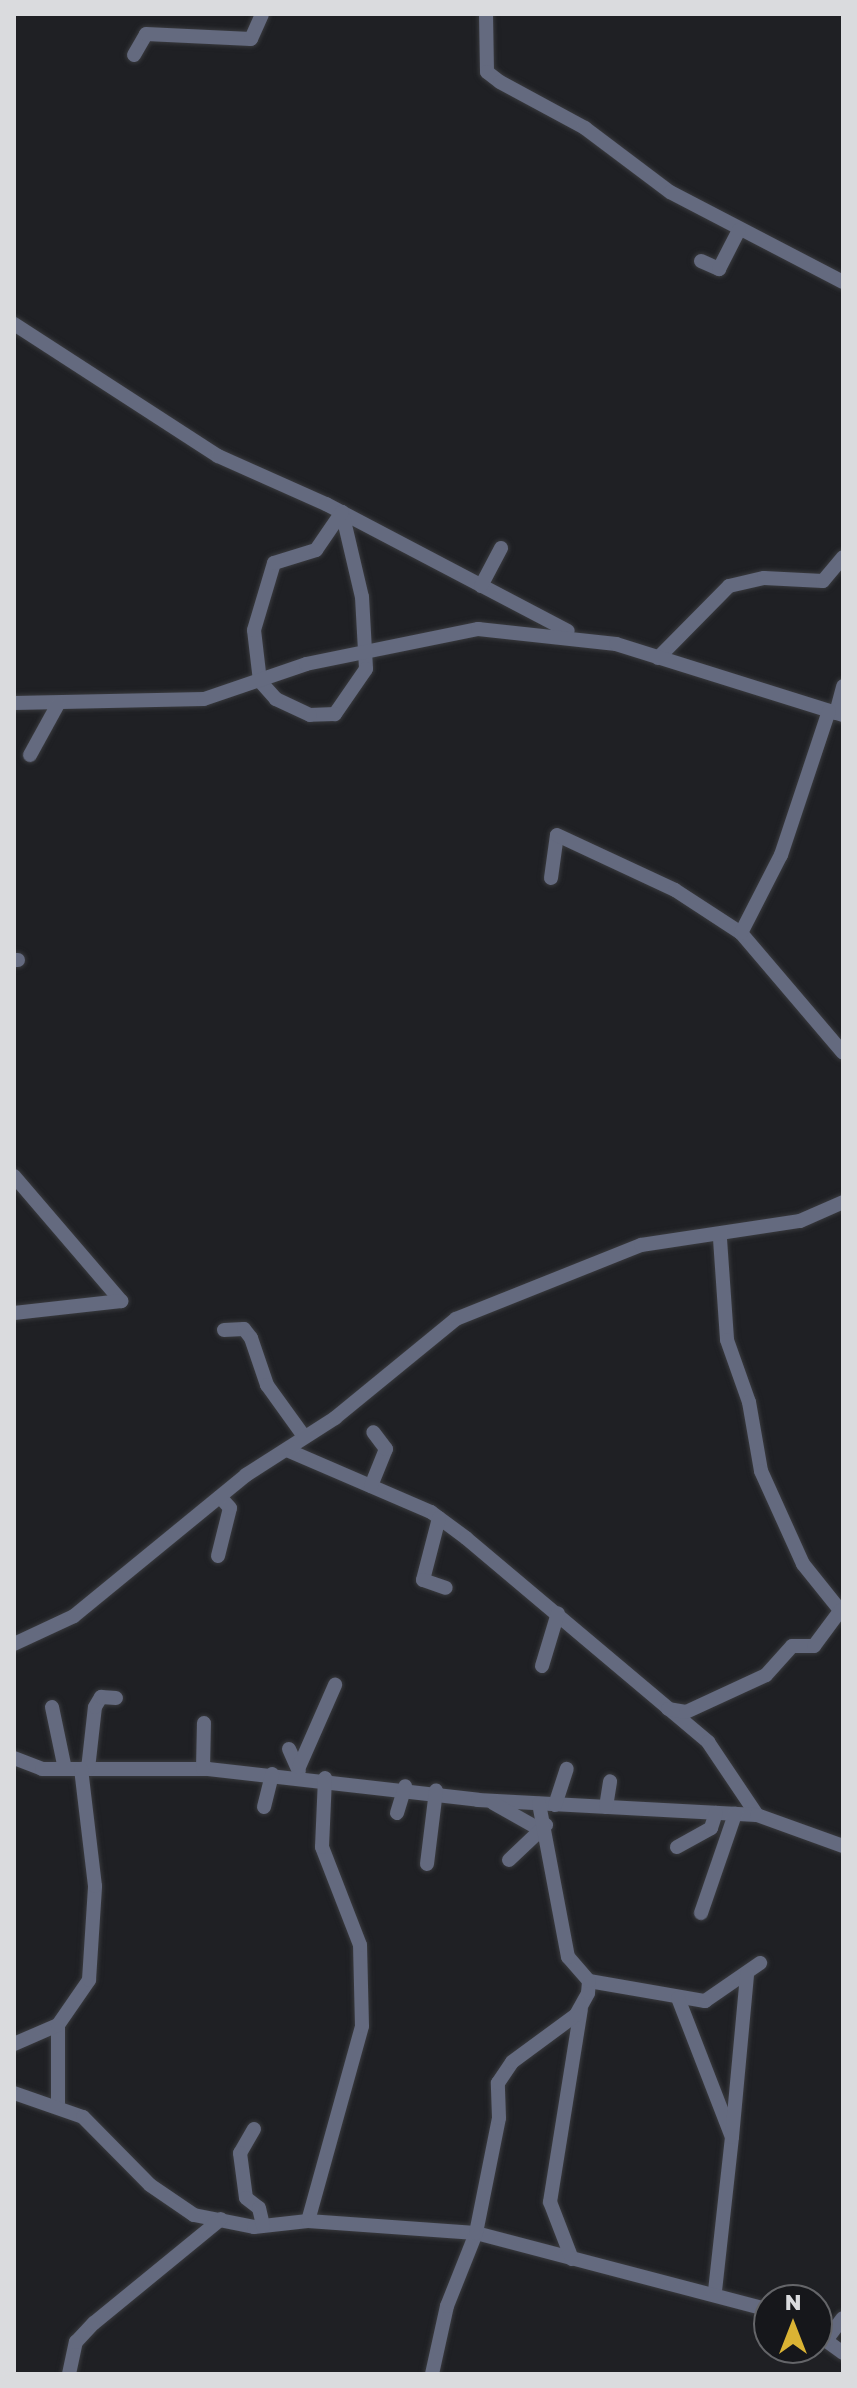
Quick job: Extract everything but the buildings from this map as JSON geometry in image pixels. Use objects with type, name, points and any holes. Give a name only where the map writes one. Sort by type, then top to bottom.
[{"type":"street","points":[[134,55],[146,34],[251,39],[262,14]]},
{"type":"street","points":[[486,14],[487,72],[739,230],[843,282]]},
{"type":"street","points":[[701,261],[719,269],[739,230]]},
{"type":"street","points":[[14,324],[218,456],[342,512],[579,637]]},
{"type":"street","points":[[342,512],[362,597],[362,652],[366,669],[335,714],[290,706],[260,681],[254,630],[274,563],[287,553],[316,550],[342,512]]},
{"type":"street","points":[[481,586],[501,548]]},
{"type":"street","points":[[658,658],[699,608],[729,586],[764,578],[823,581],[843,557]]},
{"type":"street","points":[[14,703],[204,699],[362,652],[478,629],[579,637],[836,713]]},
{"type":"street","points":[[741,933],[781,855],[836,713],[843,686]]},
{"type":"street","points":[[30,755],[58,704]]},
{"type":"street","points":[[551,878],[557,835],[675,890],[741,933],[843,1053]]},
{"type":"street","points":[[14,1176],[121,1301],[14,1313]]},
{"type":"street","points":[[14,1644],[74,1616],[220,1497],[287,1450],[303,1435],[396,1372],[413,1349],[502,1296],[641,1245],[720,1239],[800,1221],[843,1202]]},
{"type":"street","points":[[668,1709],[686,1712],[766,1675],[792,1646],[814,1646],[841,1613],[803,1564],[761,1471],[749,1402],[727,1340],[720,1239]]},
{"type":"street","points":[[224,1330],[244,1329],[251,1338],[267,1385],[303,1435]]},
{"type":"street","points":[[371,1486],[386,1449],[373,1432]]},
{"type":"street","points":[[287,1450],[439,1518],[558,1613],[729,1765],[757,1815]]},
{"type":"street","points":[[218,1556],[230,1508],[220,1497]]},
{"type":"street","points":[[439,1518],[423,1580],[446,1588]]},
{"type":"street","points":[[542,1666],[558,1613]]},
{"type":"street","points":[[299,1771],[335,1685]]},
{"type":"street","points":[[14,2044],[58,2025],[89,1980],[94,1951],[85,1769],[95,1707],[101,1697],[116,1698]]},
{"type":"street","points":[[52,1707],[65,1769]]},
{"type":"street","points":[[203,1769],[204,1723]]},
{"type":"street","points":[[289,1749],[299,1771]]},
{"type":"street","points":[[14,1758],[65,1769],[203,1769],[272,1774],[299,1771],[325,1778],[405,1786],[490,1801],[757,1815],[843,1846]]},
{"type":"street","points":[[555,1805],[567,1769]]},
{"type":"street","points":[[264,1807],[272,1774]]},
{"type":"street","points":[[308,2221],[362,2026],[360,1945],[322,1847],[325,1778]]},
{"type":"street","points":[[606,1807],[610,1781]]},
{"type":"street","points":[[397,1813],[405,1786]]},
{"type":"street","points":[[427,1864],[436,1791]]},
{"type":"street","points":[[490,1801],[544,1828]]},
{"type":"street","points":[[539,1804],[568,1957],[589,1981],[678,1998],[718,1998],[744,2004]]},
{"type":"street","points":[[677,1847],[711,1828],[716,1813]]},
{"type":"street","points":[[701,1913],[735,1814]]},
{"type":"street","points":[[509,1860],[544,1828]]},
{"type":"street","points":[[718,1998],[760,1963]]},
{"type":"street","points":[[715,2292],[747,1974]]},
{"type":"street","points":[[572,2259],[550,2202],[581,2004],[589,1981]]},
{"type":"street","points":[[678,1998],[732,2137]]},
{"type":"street","points":[[432,2374],[447,2306],[476,2233],[499,2118],[498,2083],[512,2062],[581,2004]]},
{"type":"street","points":[[58,2025],[58,2103]]},
{"type":"street","points":[[14,2093],[58,2103],[105,2137],[150,2185],[194,2215],[263,2226],[308,2221],[476,2233],[715,2292],[753,2305]]},
{"type":"street","points":[[254,2129],[240,2153],[246,2198],[259,2208],[263,2226]]},
{"type":"street","points":[[69,2374],[76,2342],[94,2323],[221,2219]]}]
